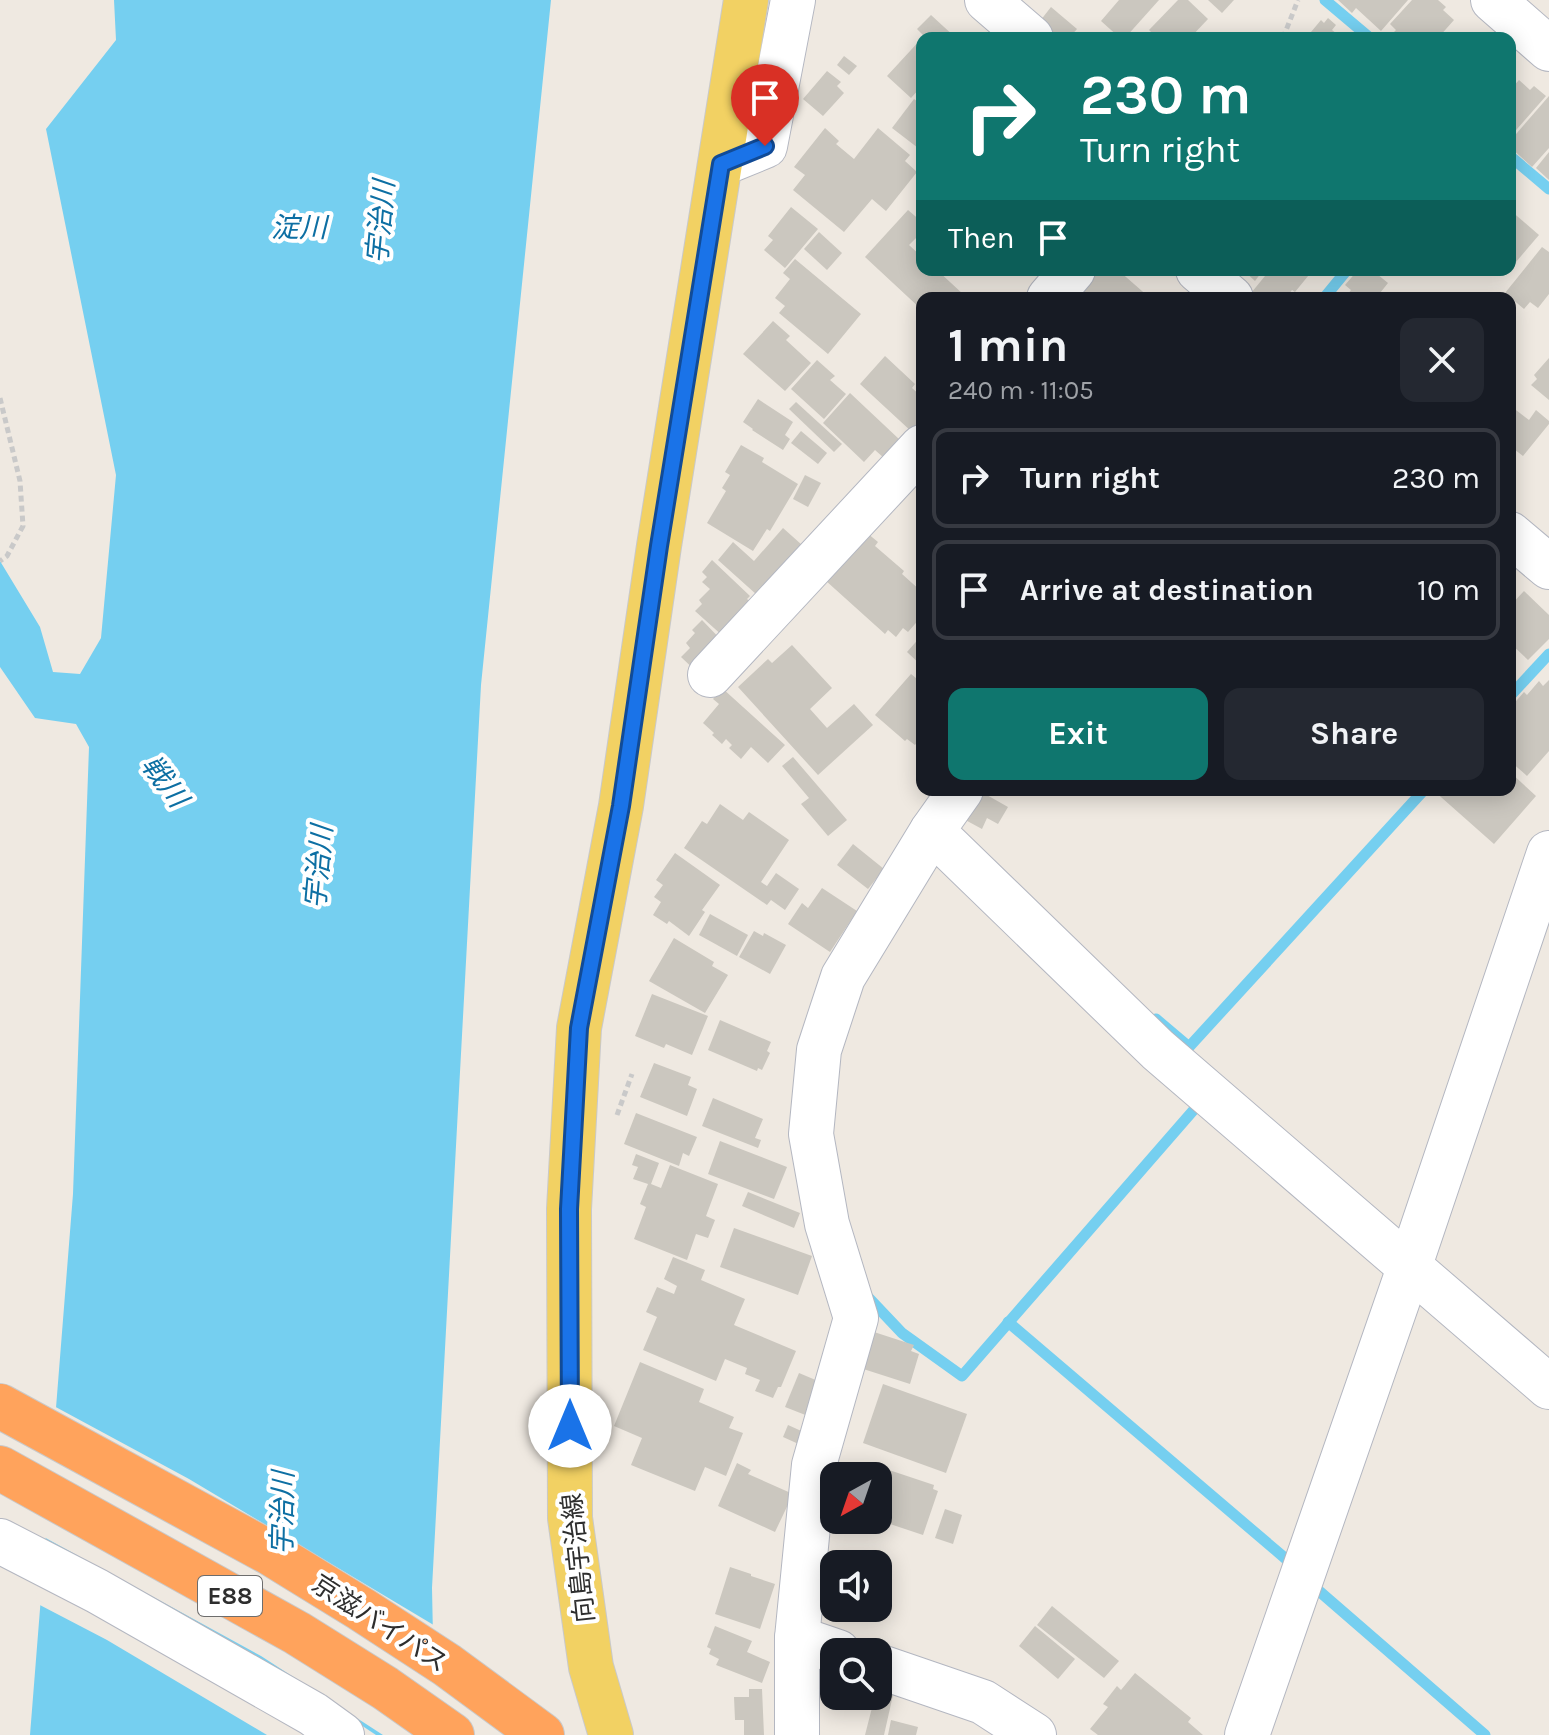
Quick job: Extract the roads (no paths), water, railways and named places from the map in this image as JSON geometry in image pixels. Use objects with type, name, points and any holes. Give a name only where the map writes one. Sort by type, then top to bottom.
[{"type":"highway","name":"京滋バイパス","points":[[0,1406],[270,1553],[447,1665],[542,1735]]},
{"type":"highway","name":"京滋バイパス","points":[[0,1468],[297,1633],[385,1688],[452,1735]]},
{"type":"main road","name":"向島宇治線","points":[[611,1735],[591,1667],[570,1518],[569,1209],[579,1028],[621,806],[746,0]]},
{"type":"street","points":[[721,164],[765,146],[793,0]]},
{"type":"street","points":[[987,0],[1024,32]]},
{"type":"street","points":[[1493,0],[1549,49]]},
{"type":"street","points":[[1054,292],[1068,276]]},
{"type":"street","points":[[1205,276],[1224,292]]},
{"type":"street","points":[[710,675],[853,523],[916,464]]},
{"type":"street","points":[[1516,539],[1549,567]]},
{"type":"street","points":[[797,1735],[797,1638],[814,1465],[856,1318],[827,1224],[811,1134],[819,1050],[843,977],[957,796]]},
{"type":"street","points":[[932,831],[1158,1050],[1549,1387]]},
{"type":"street","points":[[1247,1735],[1549,853]]},
{"type":"street","points":[[0,1541],[111,1598],[313,1714],[342,1735]]},
{"type":"street","points":[[797,1638],[820,1646]]},
{"type":"street","points":[[892,1671],[983,1702],[1034,1735]]},
{"type":"water","name":"淀川","points":[[114,0],[551,0],[481,685],[432,1588],[435,1735],[30,1735],[73,1194],[89,747],[76,724],[35,718],[0,667],[0,561],[40,627],[53,672],[80,674],[101,638],[116,475],[46,129],[116,40]]},
{"type":"waterway","points":[[1325,0],[1363,32]]},
{"type":"waterway","points":[[1516,161],[1549,189]]},
{"type":"waterway","points":[[1329,292],[1342,276]]},
{"type":"waterway","points":[[1516,690],[1549,654]]},
{"type":"waterway","points":[[1156,1019],[1189,1047],[1419,796]]},
{"type":"waterway","points":[[866,1295],[902,1333],[962,1376],[1198,1105]]},
{"type":"waterway","points":[[1008,1322],[1286,1559]]},
{"type":"waterway","points":[[1310,1595],[1319,1591],[1485,1735]]},
{"type":"water label","name":"宇治川","points":[[380,222]]},
{"type":"water label","name":"戦川","points":[[165,781]]},
{"type":"water label","name":"宇治川","points":[[318,867]]},
{"type":"water label","name":"宇治川","points":[[282,1513]]}]
